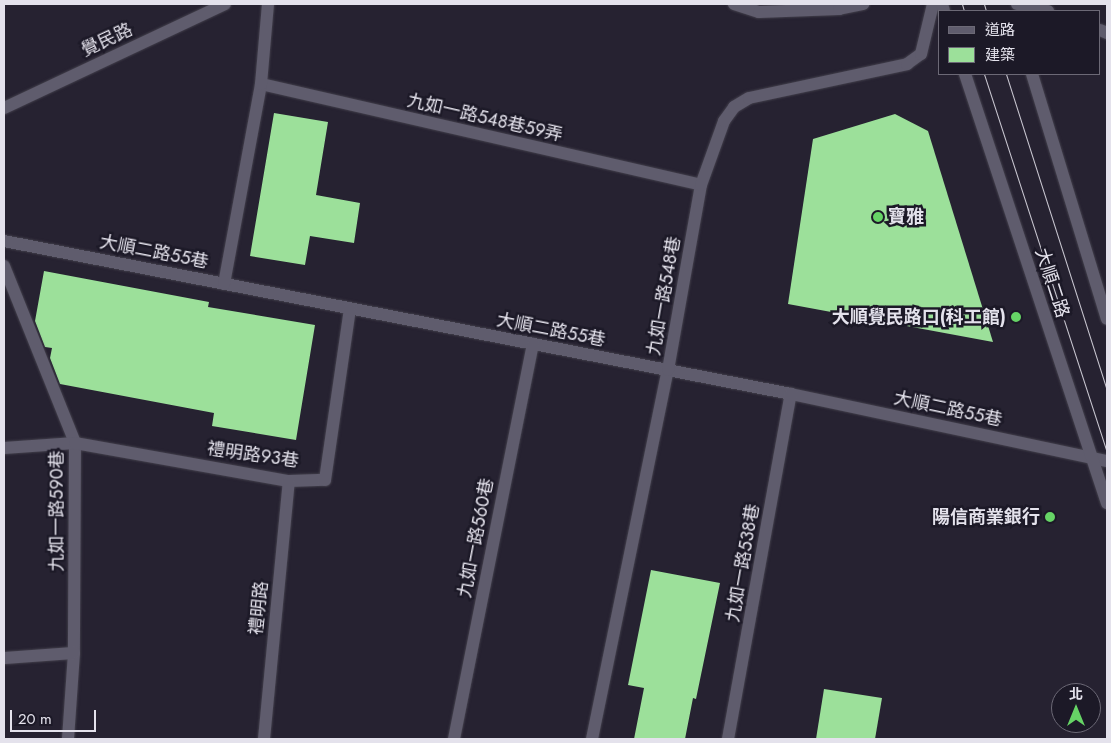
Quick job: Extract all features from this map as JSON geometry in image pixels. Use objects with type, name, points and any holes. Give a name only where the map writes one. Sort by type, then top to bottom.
[{"type":"street","name":"覺民路","points":[[4,108],[225,4]]},
{"type":"street","points":[[224,284],[261,84],[268,4]]},
{"type":"street","points":[[734,4],[759,12],[839,9],[863,4]]},
{"type":"street","name":"九如一路548巷","points":[[592,739],[668,370],[701,185],[724,121],[734,107],[749,98],[907,64],[922,54],[933,4]]},
{"type":"street","points":[[1017,4],[1044,10]]},
{"type":"street","name":"大順二路","points":[[965,75],[1107,503]]},
{"type":"street","points":[[1032,75],[1107,320]]},
{"type":"street","name":"九如一路548巷59弄","points":[[261,84],[701,185]]},
{"type":"street","name":"大順二路55巷","points":[[4,240],[791,394],[1107,461]]},
{"type":"street","name":"九如一路590巷","points":[[4,266],[75,444],[74,653],[68,739]]},
{"type":"street","name":"禮明路93巷","points":[[4,448],[75,444],[289,481],[325,480],[350,309]]},
{"type":"street","name":"九如一路560巷","points":[[454,739],[533,344]]},
{"type":"street","name":"九如一路538巷","points":[[728,739],[791,394]]},
{"type":"street","name":"禮明路","points":[[264,739],[289,481]]},
{"type":"street","points":[[4,658],[74,653]]},
{"type":"building","points":[[274,113],[328,122],[316,195],[360,203],[354,243],[310,236],[305,265],[250,256]]},
{"type":"building","name":"寶雅","points":[[895,114],[928,131],[993,342],[788,304],[813,139]]},
{"type":"building","points":[[44,271],[209,302],[208,307],[315,325],[296,440],[212,426],[214,413],[60,384],[50,358],[52,348],[45,347],[35,321]]},
{"type":"building","points":[[651,570],[720,583],[696,699],[693,698],[685,739],[634,739],[644,688],[628,685]]},
{"type":"building","points":[[824,689],[882,698],[875,739],[816,739]]},
{"type":"tram line","points":[[962,4],[964,10]]},
{"type":"tram line","points":[[984,4],[986,10]]},
{"type":"tram line","points":[[984,75],[1107,452]]},
{"type":"tram line","points":[[1006,75],[1107,391]]},
{"type":"place","name":"寶雅","points":[[878,217]]},
{"type":"place","name":"大順覺民路口(科工館)","points":[[1016,317]]},
{"type":"place","name":"陽信商業銀行","points":[[1050,517]]}]
